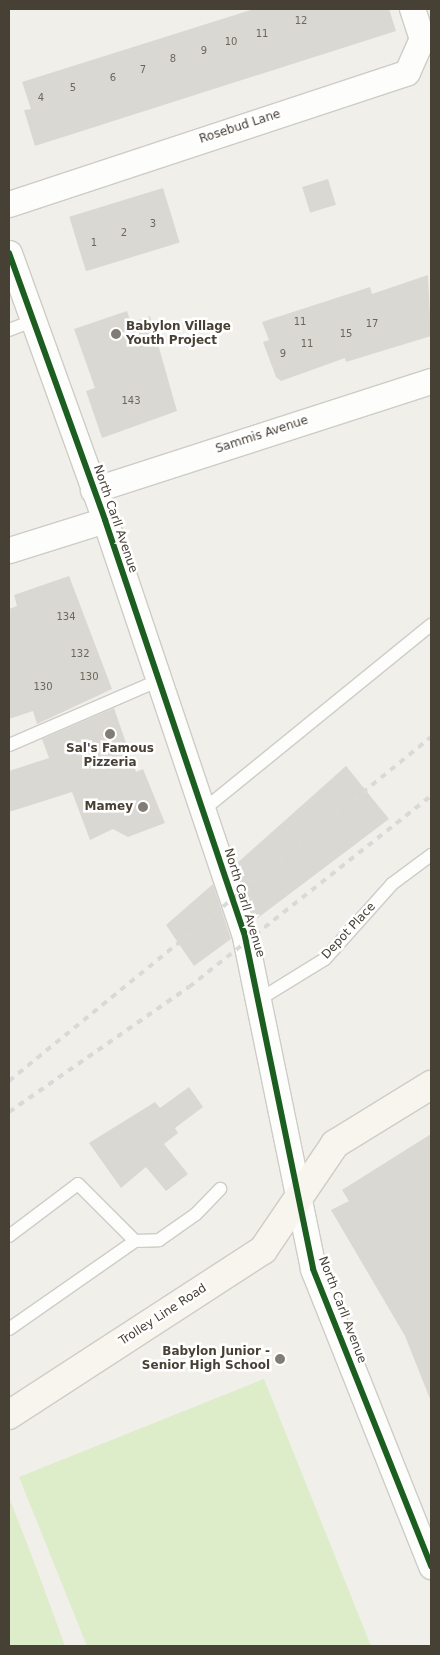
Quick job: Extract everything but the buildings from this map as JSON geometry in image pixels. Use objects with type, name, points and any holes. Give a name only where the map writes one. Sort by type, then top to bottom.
[{"type":"main road","name":"Trolley Line Road","points":[[9,1415],[263,1250],[297,1196],[335,1144],[431,1085]]},
{"type":"street","name":"Rosebud Lane","points":[[9,204],[407,72],[422,39],[412,9]]},
{"type":"street","name":"North Carll Avenue","points":[[9,253],[104,520],[244,932],[260,999],[313,1270],[431,1566]]},
{"type":"street","name":"Sammis Avenue","points":[[93,490],[431,381]]},
{"type":"street","points":[[9,550],[104,520]]},
{"type":"lane","points":[[9,330],[33,321]]},
{"type":"lane","points":[[203,810],[431,625]]},
{"type":"lane","points":[[9,745],[159,680]]},
{"type":"lane","name":"Depot Place","points":[[260,999],[325,959],[392,884],[431,855]]},
{"type":"lane","points":[[9,1236],[78,1184],[135,1241]]},
{"type":"lane","points":[[9,1329],[135,1241],[159,1240],[196,1214],[220,1189]]},
{"type":"green space","points":[[264,1379],[371,1646],[87,1646],[19,1477]]},
{"type":"green space","points":[[9,1497],[36,1567],[65,1646],[9,1646]]},
{"type":"railway","points":[[9,1081],[431,737]]},
{"type":"railway","points":[[9,1112],[189,987],[431,796]]},
{"type":"cycle path","points":[[9,253],[105,520],[244,932],[313,1269],[431,1566]]},
{"type":"place","name":"Babylon Village Youth Project","points":[[116,334]]},
{"type":"place","name":"Sal's Famous Pizzeria","points":[[110,734]]},
{"type":"place","name":"Mamey","points":[[143,807]]},
{"type":"place","name":"Babylon Junior - Senior High School","points":[[280,1359]]}]
